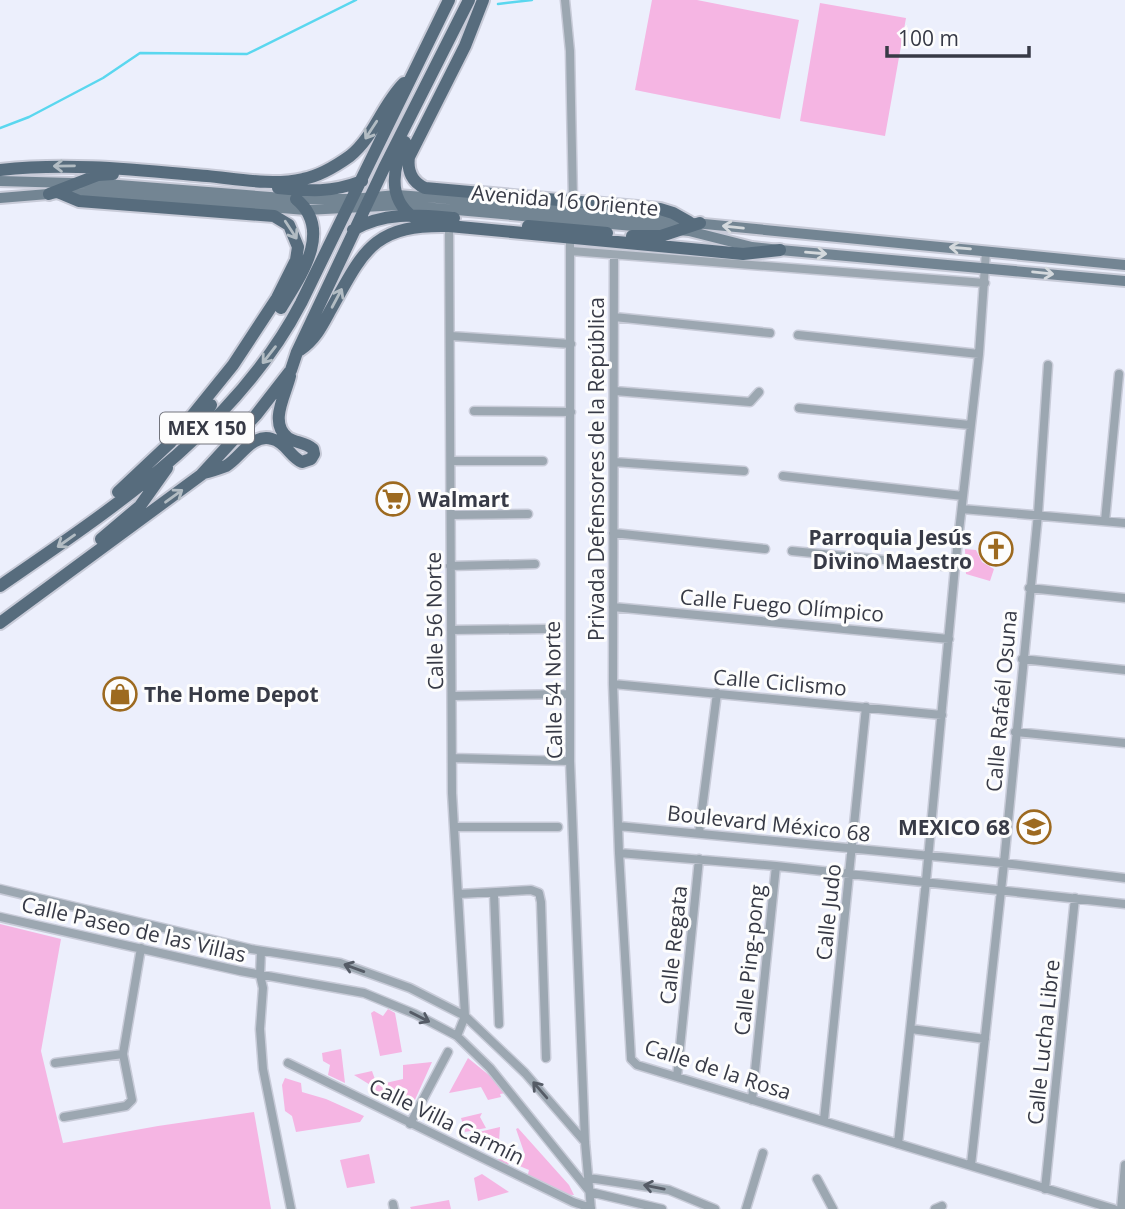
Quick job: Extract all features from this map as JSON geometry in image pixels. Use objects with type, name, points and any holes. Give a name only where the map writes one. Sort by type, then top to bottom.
[{"type":"main road","name":"MEX 150","points":[[0,586],[98,517],[175,457],[201,434],[236,396],[275,347],[289,326],[327,251],[449,0]]},
{"type":"main road","name":"MEX 150","points":[[0,623],[201,475],[256,415],[291,370],[384,168],[472,0]]},
{"type":"main road","points":[[434,226],[402,205],[395,174],[401,150],[472,0]]},
{"type":"main road","points":[[483,0],[465,46],[410,157],[410,173],[416,183],[425,188],[660,209],[674,214],[689,225]]},
{"type":"main road","points":[[0,170],[77,166],[262,181],[301,180],[333,167],[358,148],[392,96],[412,76]]},
{"type":"main road","points":[[54,193],[98,175],[121,174],[307,192],[335,189],[361,181],[384,168]]},
{"type":"main road","name":"Avenida 16 Oriente","points":[[0,181],[80,183],[350,204]]},
{"type":"main road","points":[[54,193],[79,201],[274,216],[289,225],[299,247],[296,260],[277,298],[233,365],[170,443],[107,502],[98,517]]},
{"type":"main road","name":"Avenida 16 Oriente","points":[[0,198],[54,193],[116,194],[306,210],[368,203],[402,205],[689,225],[1125,265]]},
{"type":"main road","points":[[74,566],[96,543],[140,506],[265,335],[309,260],[313,239],[306,210],[296,199]]},
{"type":"main road","points":[[327,251],[355,228],[382,218],[402,205],[535,226],[647,237],[689,225]]},
{"type":"main road","name":"Avenida 16 Oriente","points":[[689,225],[752,247],[1125,281]]},
{"type":"main road","points":[[297,352],[307,345],[321,328],[356,266],[374,245],[405,228],[535,226],[570,245],[743,254],[780,250]]},
{"type":"main road","points":[[201,475],[227,465],[253,443],[265,438],[274,439],[284,445],[293,459],[302,462],[311,459],[313,449],[308,444],[291,440],[284,435],[277,414],[291,370]]},
{"type":"street","points":[[565,0],[570,51],[573,201]]},
{"type":"street","name":"Calle 56 Norte","points":[[449,226],[452,758],[465,1016]]},
{"type":"street","points":[[570,245],[614,255],[985,283]]},
{"type":"street","name":"Calle 54 Norte","points":[[570,245],[570,761],[585,1142],[591,1209]]},
{"type":"street","points":[[898,1144],[929,856],[955,567],[979,354],[986,251]]},
{"type":"street","name":"Privada Defensores de la República","points":[[613,684],[614,255]]},
{"type":"street","points":[[614,317],[770,333]]},
{"type":"street","points":[[798,335],[979,354]]},
{"type":"street","points":[[451,336],[571,344]]},
{"type":"street","name":"Calle Rafaél Osuna","points":[[971,1165],[1038,514],[1048,365]]},
{"type":"street","points":[[1105,521],[1119,374]]},
{"type":"street","points":[[615,391],[750,402],[759,392]]},
{"type":"street","points":[[799,408],[970,425]]},
{"type":"street","points":[[474,411],[571,412]]},
{"type":"street","points":[[451,461],[543,461]]},
{"type":"street","points":[[614,462],[744,471]]},
{"type":"street","points":[[783,476],[963,496]]},
{"type":"street","points":[[962,509],[1125,523]]},
{"type":"street","points":[[451,514],[528,514]]},
{"type":"street","points":[[613,533],[765,549]]},
{"type":"street","points":[[792,551],[955,567]]},
{"type":"street","points":[[450,566],[535,564]]},
{"type":"street","points":[[1029,588],[1125,598]]},
{"type":"street","name":"Calle Fuego Olímpico","points":[[613,607],[948,639]]},
{"type":"street","points":[[452,630],[545,629]]},
{"type":"street","points":[[1022,659],[1125,670]]},
{"type":"street","name":"Calle Ciclismo","points":[[613,684],[942,715]]},
{"type":"street","name":"Calle de la Rosa","points":[[613,684],[619,853],[631,1059],[637,1065],[1114,1209]]},
{"type":"street","points":[[453,696],[569,694]]},
{"type":"street","points":[[699,833],[717,694]]},
{"type":"street","name":"Calle Judo","points":[[824,1120],[866,708]]},
{"type":"street","points":[[1015,732],[1125,743]]},
{"type":"street","points":[[452,758],[570,761]]},
{"type":"street","name":"Boulevard México 68","points":[[618,825],[1004,863],[1125,878]]},
{"type":"street","points":[[454,827],[558,827]]},
{"type":"street","name":"Boulevard México 68","points":[[619,853],[926,881],[1125,904]]},
{"type":"street","name":"Calle Regata","points":[[677,1077],[699,859]]},
{"type":"street","name":"Calle Ping-pong","points":[[752,1100],[776,866]]},
{"type":"street","name":"Calle Paseo de las Villas","points":[[0,889],[256,950],[340,963],[410,988],[465,1016],[517,1064],[585,1142]]},
{"type":"street","points":[[459,894],[531,890],[539,893],[546,1058]]},
{"type":"street","points":[[494,893],[499,1024]]},
{"type":"street","name":"Calle Lucha Libre","points":[[1045,1189],[1075,898]]},
{"type":"street","name":"Calle Paseo de las Villas","points":[[0,917],[260,975],[363,993],[415,1014],[457,1036]]},
{"type":"street","points":[[64,1117],[129,1105],[132,1100],[123,1054],[141,948]]},
{"type":"street","points":[[256,950],[263,988],[260,1029],[263,1069],[291,1209]]},
{"type":"street","points":[[465,1016],[457,1036],[490,1068],[590,1192],[662,1209]]},
{"type":"street","points":[[911,1029],[985,1038]]},
{"type":"street","points":[[410,1124],[448,1052]]},
{"type":"street","points":[[55,1063],[123,1054]]},
{"type":"street","name":"Calle Villa Carmín","points":[[288,1063],[591,1209]]},
{"type":"street","points":[[746,1209],[763,1153]]},
{"type":"street","points":[[1121,1209],[1125,1166]]},
{"type":"street","points":[[589,1178],[669,1190],[715,1209]]},
{"type":"street","points":[[817,1180],[833,1209]]},
{"type":"shaded area","points":[[652,0],[697,0],[799,20],[780,119],[635,90]]},
{"type":"shaded area","points":[[820,3],[906,18],[885,136],[800,121]]},
{"type":"shaded area","points":[[965,549],[976,550],[982,562],[994,569],[990,581],[966,574]]},
{"type":"shaded area","points":[[0,924],[61,939],[41,1051],[63,1143],[254,1112],[271,1209],[0,1209]]},
{"type":"shaded area","points":[[388,1009],[395,1013],[402,1052],[380,1056],[371,1013],[374,1011],[383,1016]]},
{"type":"shaded area","points":[[341,1049],[345,1083],[328,1075],[330,1065],[323,1061],[322,1053]]},
{"type":"shaded area","points":[[468,1058],[506,1089],[506,1093],[488,1100],[481,1087],[449,1093]]},
{"type":"shaded area","points":[[432,1062],[414,1102],[397,1094],[390,1104],[369,1092],[372,1086],[354,1075],[372,1071],[377,1085],[403,1079],[403,1065]]},
{"type":"shaded area","points":[[285,1078],[301,1083],[302,1092],[326,1099],[364,1116],[360,1122],[296,1132],[292,1116],[285,1111],[282,1085]]},
{"type":"shaded area","points":[[482,1113],[480,1117],[486,1128],[465,1132],[461,1118]]},
{"type":"shaded area","points":[[500,1127],[499,1141],[503,1142],[502,1145],[470,1134]]},
{"type":"shaded area","points":[[518,1128],[569,1185],[574,1195],[548,1193],[527,1178],[529,1170],[510,1162],[507,1166],[494,1160],[525,1155],[516,1129]]},
{"type":"shaded area","points":[[369,1154],[375,1183],[347,1188],[340,1160]]},
{"type":"shaded area","points":[[482,1174],[509,1192],[478,1201],[474,1178]]},
{"type":"shaded area","points":[[449,1200],[451,1209],[410,1207]]},
{"type":"waterway","points":[[0,128],[29,117],[103,78],[140,53],[247,54],[356,0]]},
{"type":"waterway","points":[[498,4],[532,0]]},
{"type":"place","name":"Walmart","points":[[393,499]]},
{"type":"place","name":"Parroquia Jesús Divino Maestro","points":[[996,549]]},
{"type":"place","name":"The Home Depot","points":[[120,694]]},
{"type":"place","name":"MEXICO 68","points":[[1034,827]]}]
